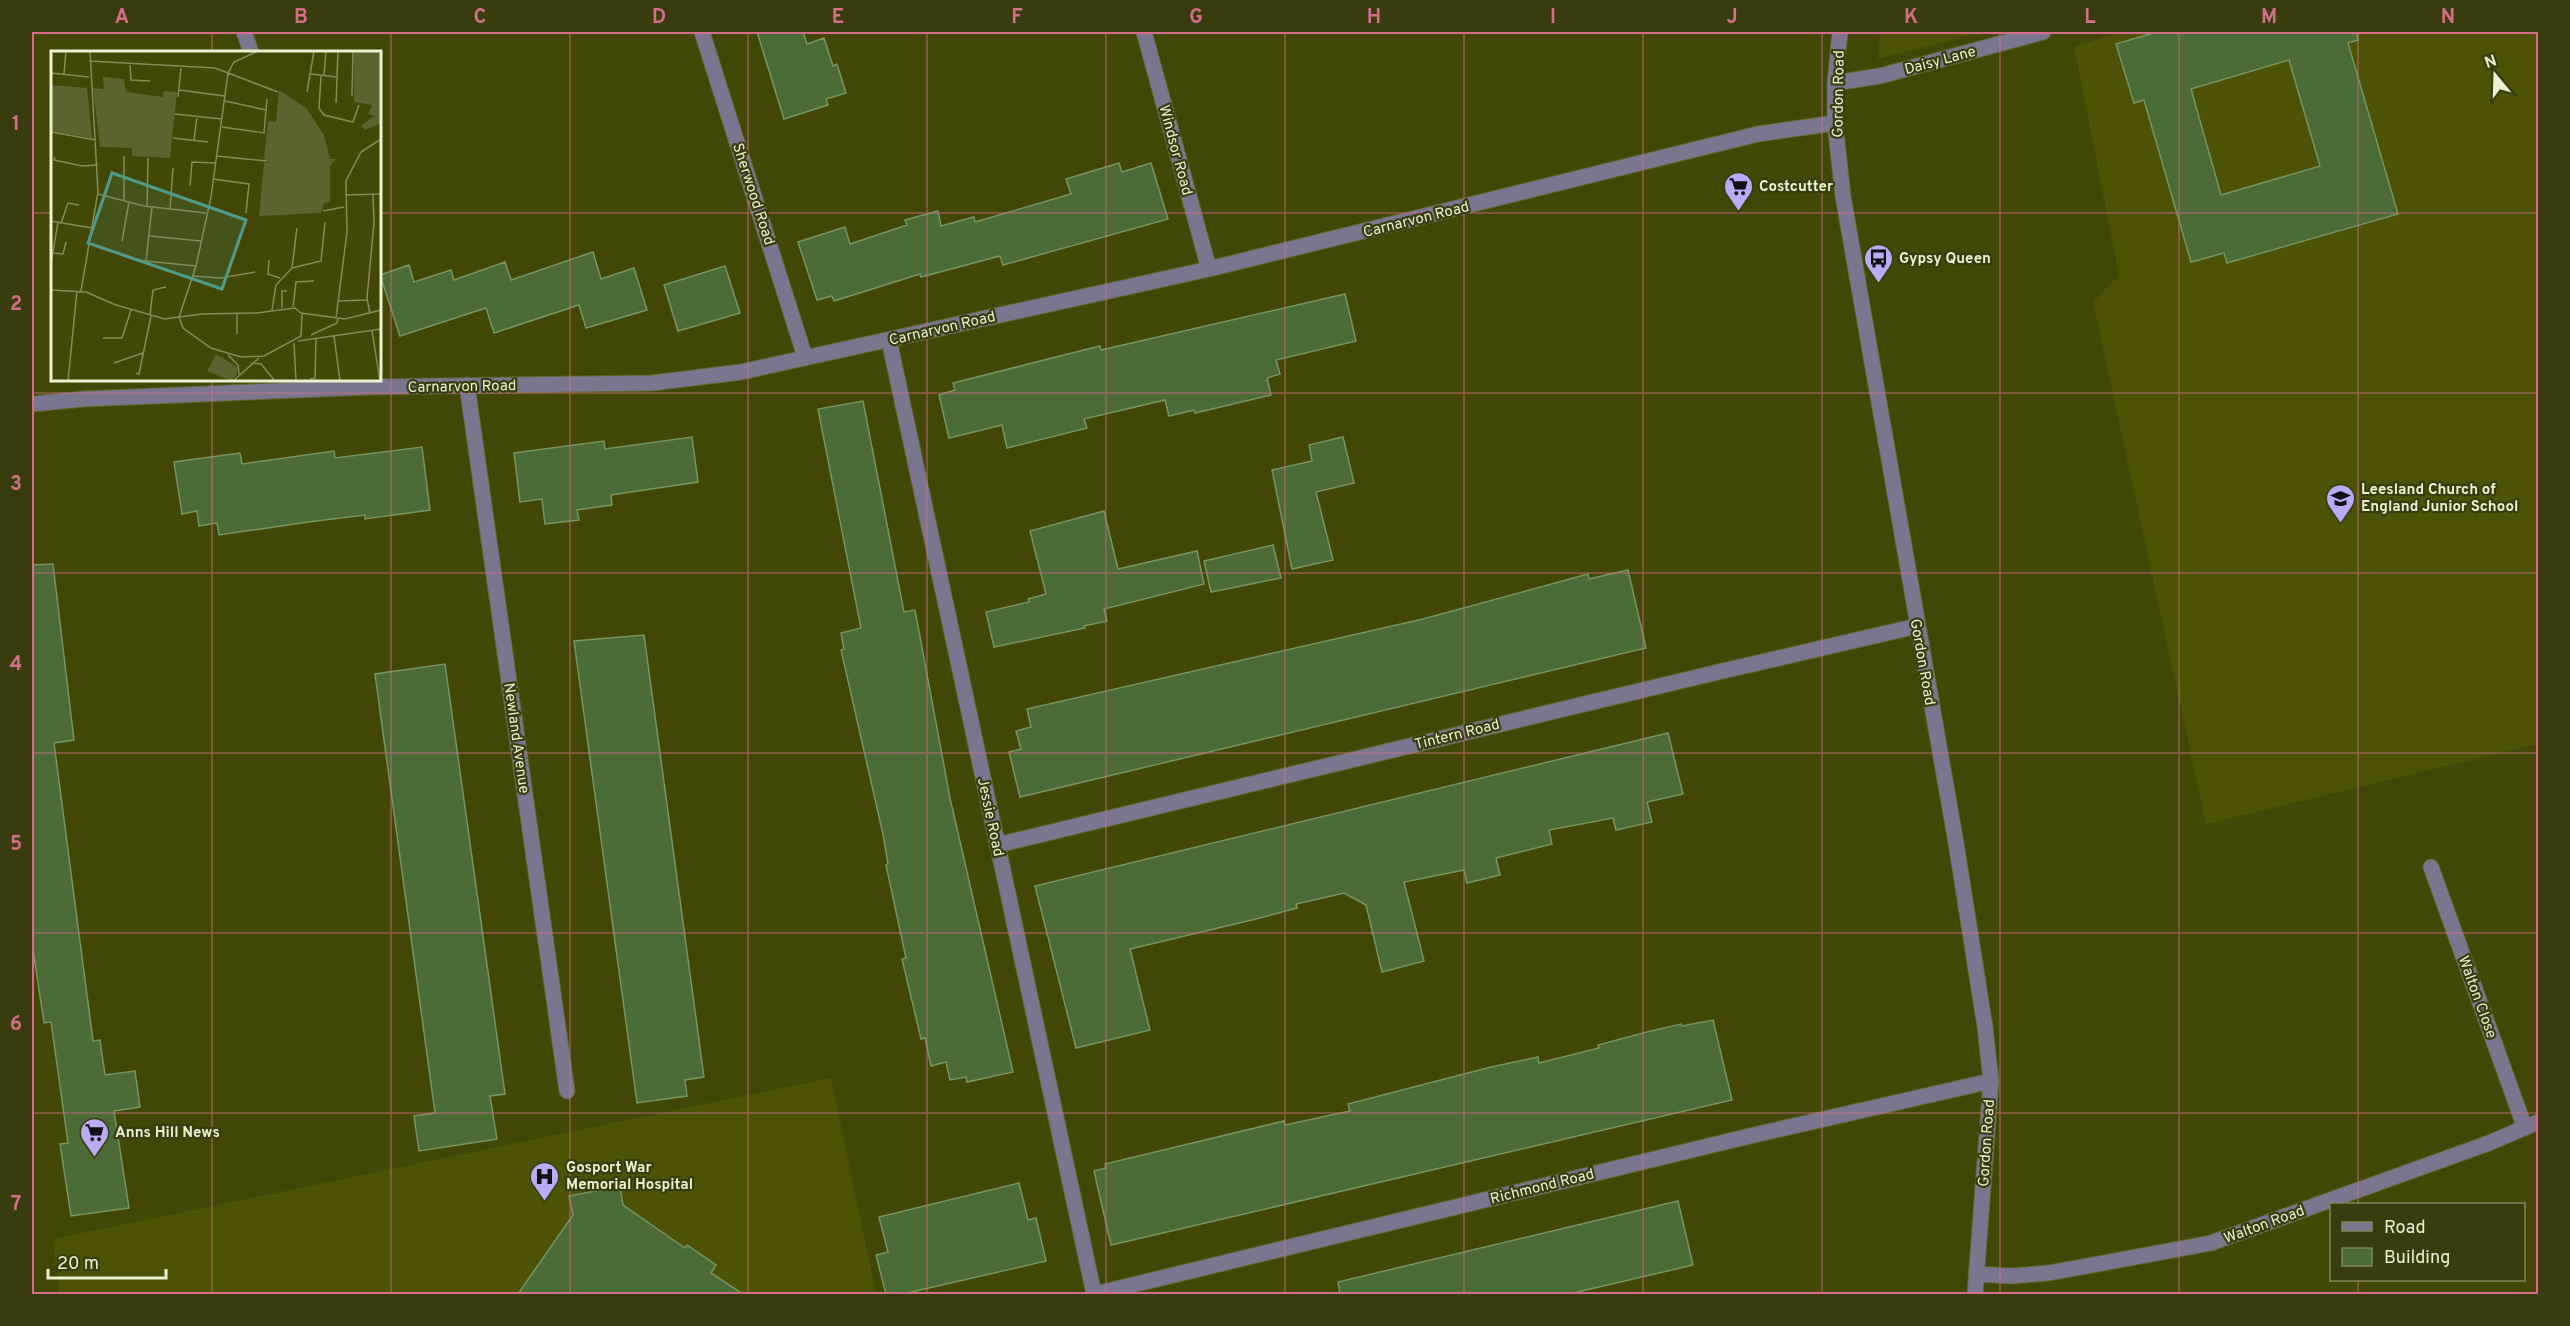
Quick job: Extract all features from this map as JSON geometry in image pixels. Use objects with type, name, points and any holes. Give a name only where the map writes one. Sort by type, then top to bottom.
[{"type":"street","points":[[244,32],[251,51]]},
{"type":"street","name":"Sherwood Road","points":[[702,32],[805,357]]},
{"type":"street","name":"Windsor Road","points":[[1144,32],[1209,269]]},
{"type":"street","name":"Gordon Road","points":[[1840,32],[1835,83],[1835,123],[1843,196],[1956,843],[1990,1081],[1975,1294]]},
{"type":"street","name":"Daisy Lane","points":[[1835,83],[1880,76],[2043,32]]},
{"type":"street","name":"Carnarvon Road","points":[[32,404],[367,383],[467,386],[676,381],[741,372],[1209,269],[1758,134],[1835,123]]},
{"type":"street","name":"Jessie Road","points":[[889,340],[1095,1294]]},
{"type":"street","name":"Newland Avenue","points":[[467,386],[567,1091]]},
{"type":"street","name":"Tintern Road","points":[[997,845],[1917,626]]},
{"type":"street","name":"Walton Close","points":[[2431,867],[2532,1125]]},
{"type":"street","name":"Richmond Road","points":[[1095,1294],[1990,1081]]},
{"type":"street","name":"Walton Road","points":[[1977,1274],[2011,1276],[2049,1273],[2211,1243],[2470,1151],[2532,1125]]},
{"type":"shaded area","points":[[1880,32],[1982,32],[1878,59]]},
{"type":"shaded area","name":"Leesland Church of England Junior School","points":[[2124,32],[2538,32],[2538,744],[2206,824],[2093,302],[2119,275],[2074,46]]},
{"type":"shaded area","name":"Gosport War Memorial Hospital","points":[[831,1078],[876,1294],[59,1294],[53,1239]]},
{"type":"building","points":[[757,32],[803,32],[807,44],[824,38],[833,66],[837,64],[846,93],[826,99],[828,105],[784,119]]},
{"type":"building","points":[[2157,32],[2357,32],[2358,40],[2348,43],[2398,214],[2227,263],[2224,253],[2191,262],[2144,100],[2134,103],[2116,44]],"holes":[[[2289,60],[2320,166],[2221,195],[2191,89]]]},
{"type":"building","points":[[1119,163],[1122,172],[1151,163],[1168,219],[1003,265],[1000,256],[921,277],[920,274],[834,301],[832,296],[817,300],[798,242],[845,227],[850,244],[907,225],[905,220],[938,211],[941,226],[974,217],[975,222],[1071,194],[1066,179]]},
{"type":"building","points":[[593,252],[601,279],[634,268],[647,310],[586,328],[579,305],[494,333],[486,308],[400,336],[381,275],[409,265],[414,282],[451,270],[454,280],[505,262],[511,280]]},
{"type":"building","points":[[725,266],[740,313],[678,331],[664,285]]},
{"type":"building","points":[[1345,294],[1356,341],[1276,360],[1280,374],[1267,378],[1271,395],[1195,413],[1194,410],[1169,416],[1165,400],[1084,419],[1087,428],[1007,448],[1002,425],[949,438],[939,395],[955,390],[953,383],[1100,346],[1101,350]]},
{"type":"building","points":[[863,401],[904,612],[915,610],[950,798],[1013,1072],[967,1082],[966,1077],[950,1080],[946,1062],[931,1066],[925,1038],[921,1039],[902,959],[906,958],[886,865],[888,864],[883,834],[841,650],[844,649],[841,633],[861,628],[818,409]]},
{"type":"building","points":[[692,437],[698,482],[611,495],[612,505],[577,510],[579,520],[545,524],[542,499],[520,502],[514,453],[604,441],[605,449]]},
{"type":"building","points":[[1343,437],[1354,483],[1316,492],[1333,560],[1292,569],[1272,470],[1312,461],[1309,445]]},
{"type":"building","points":[[422,447],[430,510],[365,519],[365,515],[219,535],[217,523],[199,526],[197,511],[182,514],[174,462],[240,453],[242,464],[334,451],[335,458]]},
{"type":"building","points":[[1104,511],[1118,569],[1197,551],[1204,584],[1104,609],[1107,621],[1084,626],[1085,628],[994,647],[986,612],[1029,602],[1028,599],[1046,594],[1030,531]]},
{"type":"building","points":[[1273,545],[1281,578],[1211,592],[1204,561]]},
{"type":"building","points":[[53,564],[74,740],[54,743],[93,1041],[100,1040],[105,1075],[135,1071],[140,1107],[114,1111],[129,1208],[71,1216],[60,1144],[68,1143],[51,1022],[44,1023],[32,943],[32,565]]},
{"type":"building","points":[[1628,570],[1646,648],[1020,797],[1009,752],[1021,749],[1016,731],[1031,727],[1027,709],[1423,619],[1588,574],[1589,579]]},
{"type":"building","points":[[644,635],[704,1077],[685,1080],[687,1096],[637,1103],[574,641]]},
{"type":"building","points":[[445,664],[505,1094],[490,1096],[497,1139],[419,1151],[414,1116],[435,1113],[375,674]]},
{"type":"building","points":[[1668,733],[1683,794],[1647,802],[1652,822],[1616,830],[1613,818],[1549,830],[1552,844],[1496,858],[1500,875],[1467,883],[1464,870],[1404,882],[1424,961],[1382,972],[1366,905],[1344,893],[1296,904],[1297,908],[1130,949],[1150,1030],[1076,1048],[1035,886]]},
{"type":"building","points":[[1713,1020],[1732,1100],[1111,1245],[1094,1171],[1106,1168],[1105,1164],[1284,1121],[1285,1125],[1350,1111],[1348,1104],[1487,1068],[1538,1057],[1539,1063],[1599,1048],[1598,1045],[1647,1032]]},
{"type":"building","points":[[1019,1183],[1028,1220],[1036,1218],[1046,1261],[903,1294],[886,1294],[876,1255],[888,1252],[879,1217]]},
{"type":"building","points":[[620,1186],[623,1205],[685,1248],[687,1245],[716,1265],[711,1273],[743,1294],[518,1294],[573,1215],[569,1196]]},
{"type":"building","points":[[1678,1201],[1693,1265],[1569,1294],[1340,1294],[1338,1282]]},
{"type":"place","name":"Costcutter","points":[[1738,212]]},
{"type":"place","name":"Gypsy Queen","points":[[1878,284]]},
{"type":"place","name":"Leesland Church of England Junior School","points":[[2340,524]]},
{"type":"place","name":"Anns Hill News","points":[[94,1158]]},
{"type":"place","name":"Gosport War Memorial Hospital","points":[[545,1202]]}]
